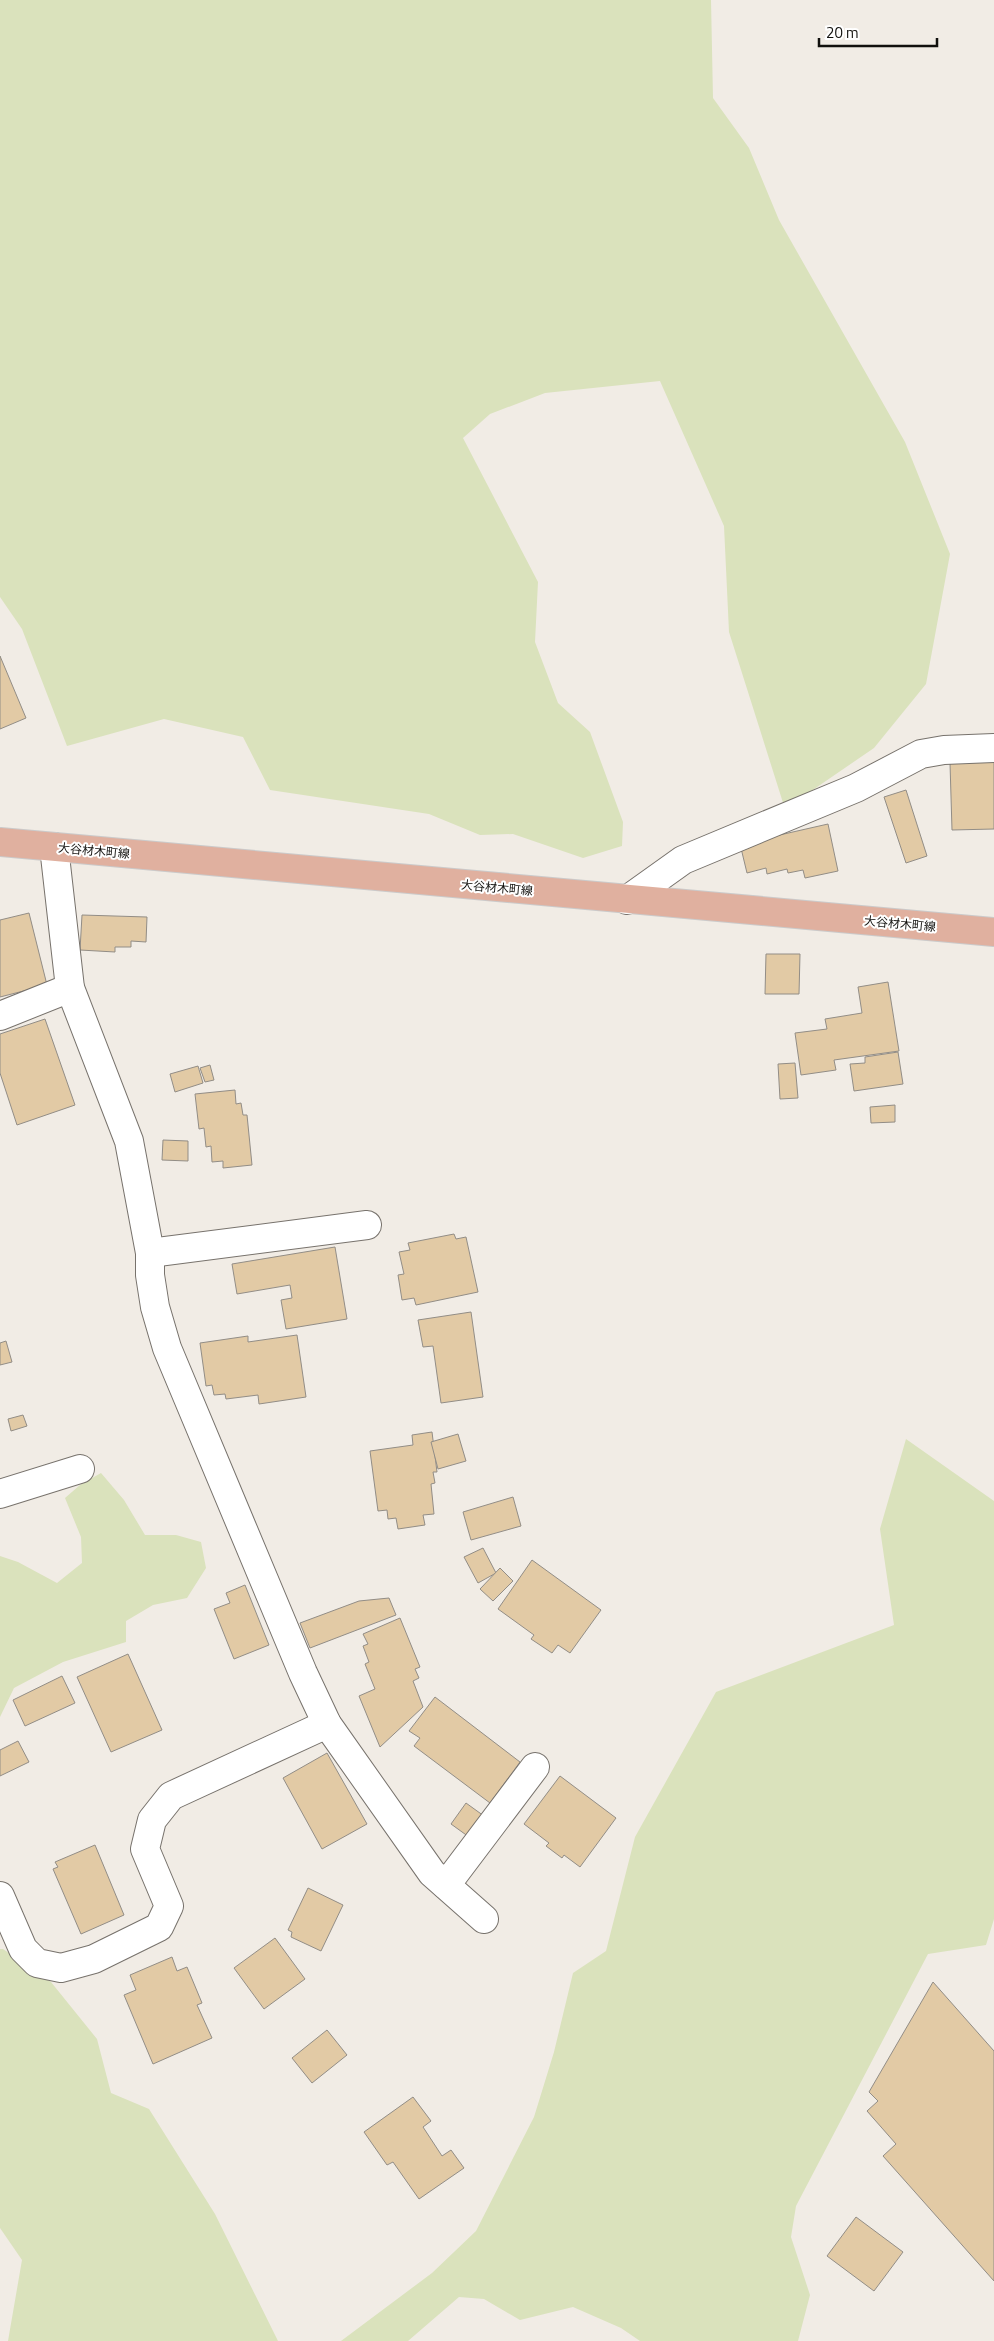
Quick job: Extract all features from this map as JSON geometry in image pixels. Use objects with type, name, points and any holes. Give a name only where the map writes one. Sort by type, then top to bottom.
[{"type":"main road","name":"大谷材木町線","points":[[0,842],[994,932]]},
{"type":"street","points":[[627,900],[683,860],[856,788],[921,754],[944,750],[994,748]]},
{"type":"street","points":[[54,847],[70,988],[129,1141],[150,1253],[150,1275],[155,1308],[168,1348],[327,1724],[432,1873],[484,1919]]},
{"type":"street","points":[[0,1016],[70,988]]},
{"type":"street","points":[[150,1253],[367,1225]]},
{"type":"street","points":[[0,1494],[80,1469]]},
{"type":"street","points":[[0,1896],[23,1949],[37,1964],[61,1968],[94,1959],[159,1928],[169,1906],[145,1849],[152,1820],[171,1796],[327,1724]]},
{"type":"street","points":[[446,1885],[534,1767]]},
{"type":"green space","points":[[0,0],[711,0],[713,98],[749,148],[779,220],[905,442],[950,554],[926,684],[874,748],[785,809],[729,632],[724,526],[660,381],[545,393],[490,414],[463,438],[538,582],[535,642],[558,703],[590,732],[623,822],[622,846],[583,858],[513,834],[480,835],[429,814],[270,790],[243,737],[164,719],[67,746],[22,629],[0,597]]},
{"type":"green space","points":[[906,1439],[994,1501],[994,1919],[986,1945],[928,1954],[796,2206],[791,2237],[810,2295],[798,2341],[640,2341],[621,2328],[573,2307],[520,2320],[484,2299],[459,2297],[408,2341],[341,2341],[432,2273],[476,2231],[534,2117],[554,2052],[573,1973],[606,1951],[635,1837],[716,1692],[894,1625],[880,1529]]},
{"type":"green space","points":[[101,1473],[124,1500],[145,1535],[176,1535],[201,1542],[206,1568],[187,1598],[153,1605],[126,1621],[126,1642],[63,1662],[14,1688],[0,1717],[0,1556],[18,1562],[57,1583],[82,1563],[81,1537],[65,1498],[80,1485]]},
{"type":"green space","points":[[0,1949],[3,1949],[51,1982],[97,2039],[111,2093],[149,2109],[215,2214],[278,2341],[8,2341],[22,2260],[0,2228]]},
{"type":"building","points":[[0,656],[26,718],[0,729]]},
{"type":"building","points":[[994,761],[994,829],[952,830],[950,763]]},
{"type":"building","points":[[906,790],[927,856],[906,863],[884,797]]},
{"type":"building","points":[[828,824],[838,871],[805,878],[803,870],[788,873],[787,869],[767,874],[766,868],[747,873],[740,844]]},
{"type":"building","points":[[29,913],[47,985],[0,997],[0,920]]},
{"type":"building","points":[[82,915],[147,917],[146,942],[131,941],[131,947],[115,947],[115,952],[80,950]]},
{"type":"building","points":[[766,954],[800,954],[799,994],[765,994]]},
{"type":"building","points":[[888,982],[899,1051],[834,1060],[836,1070],[801,1075],[795,1033],[827,1029],[825,1019],[862,1013],[858,987]]},
{"type":"building","points":[[45,1019],[75,1105],[17,1125],[0,1073],[0,1034]]},
{"type":"building","points":[[898,1052],[903,1084],[854,1091],[850,1064],[865,1063],[865,1057]]},
{"type":"building","points":[[795,1063],[798,1098],[780,1099],[778,1064]]},
{"type":"building","points":[[210,1065],[214,1080],[205,1082],[200,1068]]},
{"type":"building","points":[[198,1066],[203,1083],[175,1092],[170,1074]]},
{"type":"building","points":[[235,1090],[236,1104],[241,1103],[243,1115],[247,1115],[252,1165],[223,1168],[223,1161],[212,1162],[211,1146],[206,1147],[204,1128],[199,1129],[195,1094]]},
{"type":"building","points":[[895,1105],[895,1122],[871,1123],[870,1107]]},
{"type":"building","points":[[163,1140],[188,1141],[188,1161],[162,1160]]},
{"type":"building","points":[[454,1234],[456,1239],[466,1237],[478,1292],[416,1305],[414,1298],[402,1300],[398,1275],[404,1274],[399,1252],[410,1250],[408,1243]]},
{"type":"building","points":[[335,1247],[347,1319],[286,1329],[281,1300],[292,1298],[290,1285],[237,1294],[232,1264]]},
{"type":"building","points":[[471,1312],[483,1397],[441,1403],[433,1346],[423,1347],[418,1320]]},
{"type":"building","points":[[297,1335],[306,1397],[259,1404],[258,1395],[226,1399],[225,1394],[214,1395],[212,1385],[206,1386],[200,1343],[248,1336],[248,1342]]},
{"type":"building","points":[[6,1341],[12,1362],[0,1365],[0,1343]]},
{"type":"building","points":[[23,1415],[27,1426],[11,1431],[8,1419]]},
{"type":"building","points":[[432,1432],[437,1472],[433,1472],[435,1483],[431,1484],[434,1514],[423,1515],[425,1525],[398,1529],[396,1518],[388,1519],[387,1510],[378,1511],[370,1451],[413,1445],[412,1435]]},
{"type":"building","points":[[458,1434],[466,1461],[438,1469],[431,1442]]},
{"type":"building","points":[[513,1497],[521,1526],[471,1540],[463,1512]]},
{"type":"building","points":[[483,1548],[496,1573],[478,1583],[464,1557]]},
{"type":"building","points":[[532,1560],[601,1610],[570,1653],[558,1645],[552,1653],[531,1639],[534,1635],[498,1609]]},
{"type":"building","points":[[500,1568],[513,1581],[493,1601],[480,1589]]},
{"type":"building","points":[[245,1585],[269,1645],[234,1659],[214,1609],[230,1603],[226,1593]]},
{"type":"building","points":[[389,1598],[396,1615],[310,1648],[300,1623],[359,1601]]},
{"type":"building","points":[[400,1618],[420,1667],[415,1669],[419,1678],[413,1681],[423,1707],[380,1747],[359,1696],[375,1689],[365,1664],[369,1662],[363,1646],[368,1644],[363,1634]]},
{"type":"building","points":[[128,1654],[162,1730],[111,1752],[77,1677]]},
{"type":"building","points":[[62,1676],[75,1703],[25,1726],[13,1700]]},
{"type":"building","points":[[435,1697],[520,1762],[490,1803],[414,1746],[420,1738],[409,1731]]},
{"type":"building","points":[[18,1741],[29,1762],[0,1776],[0,1750]]},
{"type":"building","points":[[327,1753],[367,1824],[322,1849],[283,1778]]},
{"type":"building","points":[[560,1776],[616,1818],[580,1867],[564,1855],[562,1858],[546,1846],[549,1843],[524,1824]]},
{"type":"building","points":[[466,1803],[484,1816],[469,1837],[451,1824]]},
{"type":"building","points":[[95,1845],[124,1915],[81,1934],[53,1869],[58,1867],[55,1862]]},
{"type":"building","points":[[308,1888],[343,1905],[321,1951],[291,1937],[292,1932],[288,1930]]},
{"type":"building","points":[[275,1938],[305,1979],[264,2009],[234,1968]]},
{"type":"building","points":[[172,1957],[177,1971],[187,1967],[202,2003],[197,2005],[212,2038],[153,2064],[124,1995],[136,1990],[130,1975]]},
{"type":"building","points":[[933,1982],[994,2051],[994,2281],[883,2156],[896,2144],[867,2111],[878,2101],[869,2092]]},
{"type":"building","points":[[327,2030],[347,2055],[312,2083],[292,2058]]},
{"type":"building","points":[[413,2097],[431,2121],[423,2127],[442,2156],[451,2150],[464,2168],[419,2199],[393,2162],[387,2165],[364,2132]]},
{"type":"building","points":[[856,2217],[903,2252],[874,2291],[827,2256]]}]
